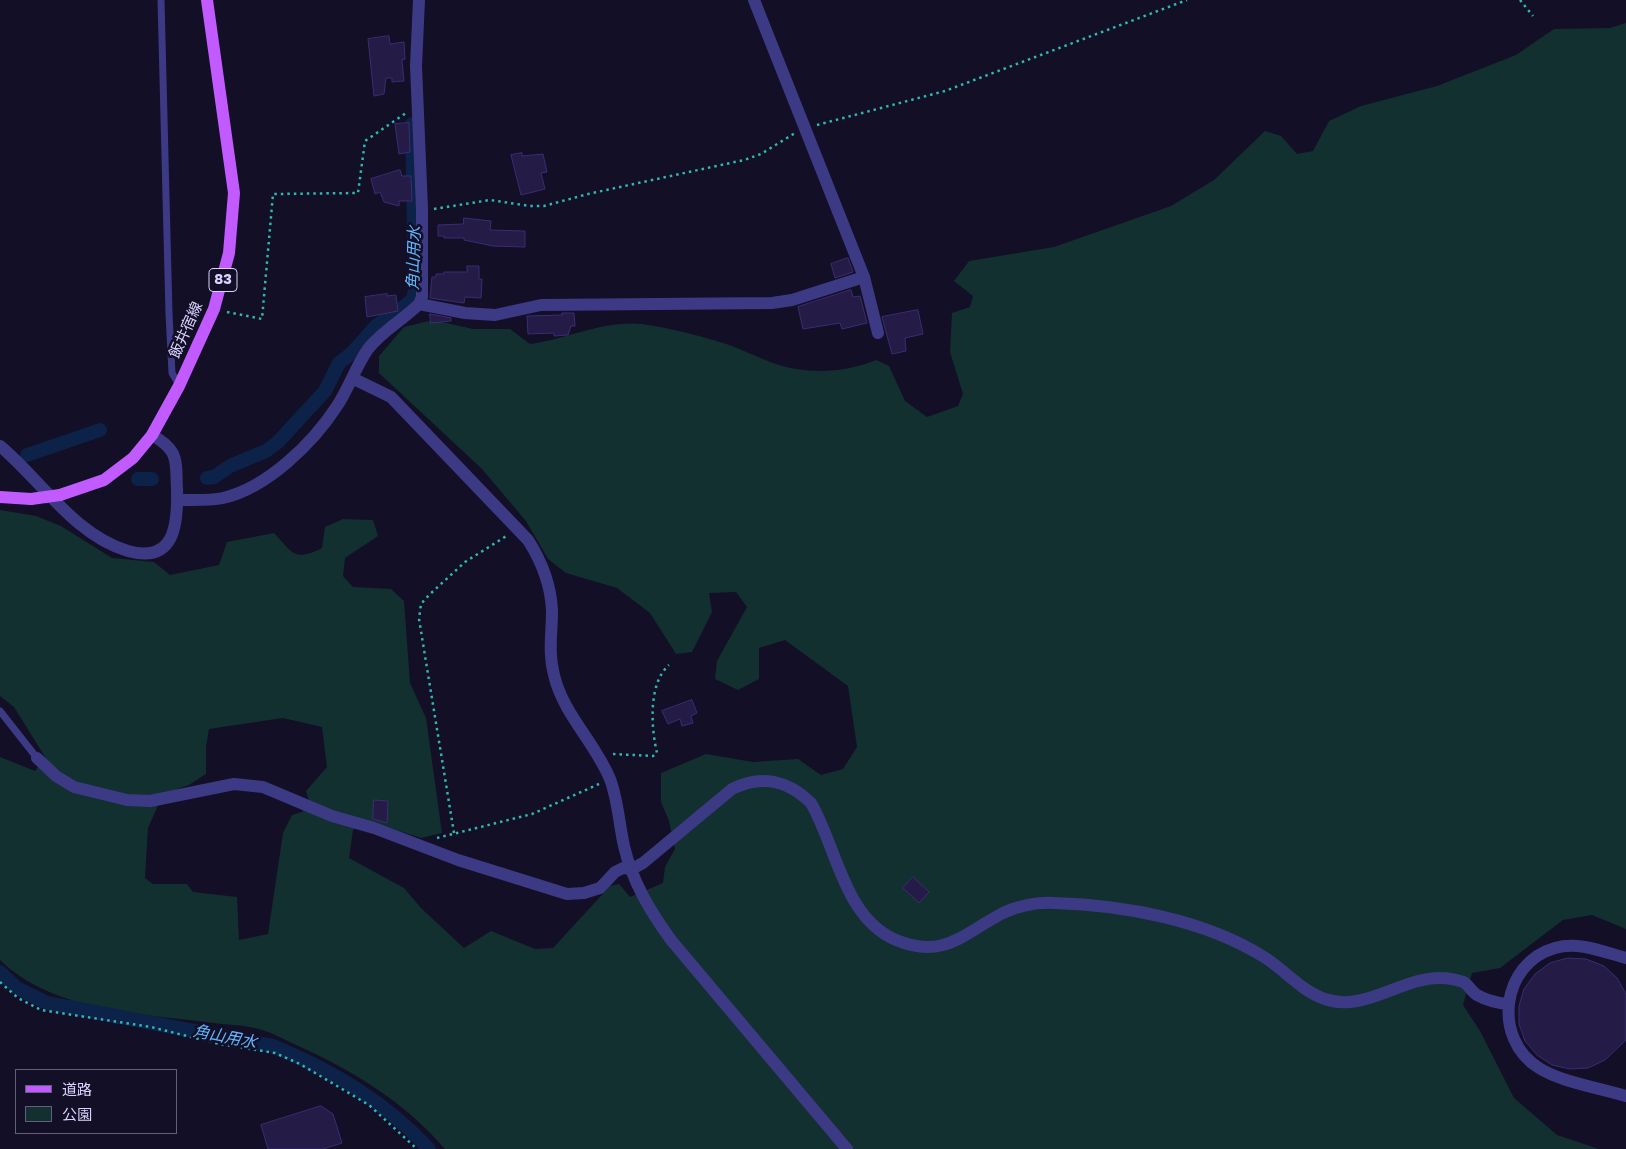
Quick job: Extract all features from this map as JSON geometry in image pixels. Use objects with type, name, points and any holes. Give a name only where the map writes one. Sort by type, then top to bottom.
[{"type":"main road","name":"飯井宿線","points":[[0,497],[31,500],[60,495],[104,480],[133,458],[152,434],[179,386],[214,309],[229,253],[234,193],[207,0]]},
{"type":"street","points":[[177,500],[222,498],[237,493],[280,468],[321,426],[337,406],[368,350],[380,336],[419,304],[422,297],[422,209],[416,66],[419,0]]},
{"type":"street","points":[[754,0],[864,277],[878,333]]},
{"type":"street","points":[[419,304],[465,313],[495,315],[542,304],[772,303],[792,300],[864,277]]},
{"type":"street","points":[[352,378],[391,397],[517,529],[539,557],[546,574],[552,612],[550,656],[557,685],[568,710],[600,759],[610,779],[632,869],[650,910],[671,940],[847,1149]]},
{"type":"street","points":[[0,446],[73,519],[104,540],[128,551],[148,553],[162,549],[173,537],[177,521],[176,469],[172,453],[163,442],[152,434]]},
{"type":"street","points":[[37,758],[56,776],[74,787],[127,800],[150,800],[234,784],[262,787],[312,809],[374,828],[414,845],[567,894],[584,893],[600,888],[614,872],[623,868],[632,869],[643,863],[732,789],[744,783],[773,781],[794,789],[811,803],[860,911],[883,934],[911,945],[931,946],[952,943],[963,939],[1005,912],[1037,904],[1064,904],[1144,912],[1218,933],[1266,957],[1309,991],[1327,1000],[1342,1003],[1361,1000],[1426,979],[1442,978],[1464,982],[1477,995],[1498,1003],[1508,1004]]},
{"type":"street","points":[[1626,958],[1577,945],[1555,948],[1535,958],[1519,974],[1510,994],[1507,1015],[1512,1036],[1523,1055],[1539,1068],[1559,1077],[1626,1096]]},
{"type":"lane","points":[[161,0],[169,314],[172,373],[179,386]]},
{"type":"lane","points":[[0,711],[37,758]]},
{"type":"path","points":[[422,209],[490,200],[530,206],[544,206],[744,160],[761,154],[786,137],[804,129],[946,90],[1186,0]]},
{"type":"path","points":[[1520,0],[1533,16]]},
{"type":"path","points":[[214,309],[262,319],[273,194],[358,193],[366,141],[417,106]]},
{"type":"path","points":[[454,833],[418,619],[421,604],[465,562],[517,529]]},
{"type":"path","points":[[600,759],[611,754],[653,756],[657,752],[654,700],[657,683],[669,665]]},
{"type":"path","points":[[414,845],[532,814],[610,779]]},
{"type":"path","points":[[0,982],[18,998],[41,1010],[150,1027],[219,1044],[275,1053],[300,1064],[369,1104],[417,1149]]},
{"type":"green space","points":[[1626,23],[1626,929],[1592,915],[1563,920],[1500,968],[1472,973],[1463,1005],[1480,1031],[1514,1098],[1557,1135],[1599,1149],[445,1149],[412,1116],[375,1088],[335,1064],[263,1030],[101,1008],[46,991],[22,977],[0,960],[0,757],[35,771],[45,757],[14,707],[0,696],[0,510],[36,516],[61,526],[112,558],[154,562],[170,575],[219,565],[227,542],[274,533],[290,550],[300,555],[322,548],[325,527],[343,519],[373,520],[378,536],[345,558],[343,576],[353,587],[391,589],[404,601],[410,683],[426,718],[442,833],[421,838],[368,821],[353,830],[349,858],[404,888],[421,908],[464,948],[491,931],[535,949],[553,948],[610,886],[619,884],[630,897],[663,883],[665,867],[675,849],[669,821],[661,802],[661,773],[706,754],[753,762],[798,759],[821,775],[843,769],[857,747],[848,686],[785,640],[759,648],[759,679],[738,690],[715,679],[717,661],[747,607],[736,592],[709,593],[712,612],[692,652],[676,654],[650,613],[617,588],[566,573],[548,559],[526,521],[482,469],[379,373],[379,356],[404,327],[433,320],[473,329],[510,329],[530,344],[599,327],[642,324],[672,329],[714,340],[773,363],[812,371],[851,368],[876,360],[889,366],[905,401],[927,417],[958,406],[963,394],[950,352],[952,313],[970,307],[973,296],[954,281],[969,261],[1054,247],[1171,206],[1214,180],[1265,131],[1281,136],[1297,154],[1313,151],[1329,121],[1361,106],[1437,86],[1516,55],[1554,29],[1610,28]],"holes":[[[283,718],[322,727],[327,767],[306,791],[309,801],[302,812],[292,815],[283,833],[268,934],[239,940],[237,897],[193,892],[187,884],[153,884],[145,878],[148,828],[163,794],[189,785],[206,774],[206,747],[209,729]]]},
{"type":"building","points":[[389,36],[390,44],[404,42],[405,59],[402,60],[404,81],[392,82],[392,78],[386,78],[384,94],[374,96],[368,39]]},
{"type":"building","points":[[409,123],[410,152],[399,154],[395,124]]},
{"type":"building","points":[[522,153],[522,156],[543,154],[547,172],[541,173],[545,189],[521,195],[511,155]]},
{"type":"building","points":[[400,170],[402,176],[411,176],[412,201],[399,201],[399,206],[384,202],[380,192],[375,194],[371,179]]},
{"type":"building","points":[[464,218],[491,221],[490,230],[525,231],[525,247],[493,246],[464,240],[464,238],[444,238],[444,236],[438,236],[438,225],[463,224]]},
{"type":"building","points":[[848,258],[853,272],[835,278],[831,264]]},
{"type":"building","points":[[467,266],[479,266],[479,279],[482,279],[481,298],[465,297],[464,303],[430,298],[432,277],[436,277],[436,274],[444,274],[444,272],[467,272]]},
{"type":"building","points":[[851,290],[853,297],[860,296],[867,323],[842,329],[840,323],[803,329],[798,307]]},
{"type":"building","points":[[387,294],[387,296],[396,295],[398,311],[367,317],[365,297]]},
{"type":"building","points":[[918,310],[923,334],[905,338],[906,351],[892,354],[882,317]]},
{"type":"building","points":[[562,313],[574,313],[575,326],[571,326],[568,335],[554,336],[554,333],[528,334],[527,316],[562,315]]},
{"type":"building","points":[[430,314],[451,318],[451,321],[431,323]]},
{"type":"building","points":[[692,700],[697,713],[691,716],[693,723],[682,726],[680,719],[668,724],[662,711]]},
{"type":"building","points":[[374,800],[388,801],[387,823],[373,819]]},
{"type":"building","points":[[913,877],[929,892],[919,903],[903,888]]},
{"type":"building","points":[[1568,958],[1586,959],[1604,966],[1617,978],[1626,994],[1626,1040],[1605,1060],[1588,1068],[1570,1069],[1552,1065],[1537,1055],[1525,1041],[1519,1024],[1519,1006],[1524,989],[1535,974],[1550,963]]},
{"type":"building","points":[[321,1106],[333,1114],[342,1143],[323,1149],[268,1149],[261,1125]]},
{"type":"waterway","name":"角山用水","points":[[207,478],[214,477],[230,466],[266,451],[278,442],[325,391],[339,363],[352,353],[377,325],[413,299],[415,290],[412,124]]},
{"type":"waterway","name":"角山用水","points":[[27,455],[100,430]]},
{"type":"waterway","name":"角山用水","points":[[138,479],[152,479]]},
{"type":"waterway","name":"角山用水","points":[[0,972],[17,988],[47,1003],[273,1046],[316,1066],[357,1089],[394,1116],[429,1149]]}]
